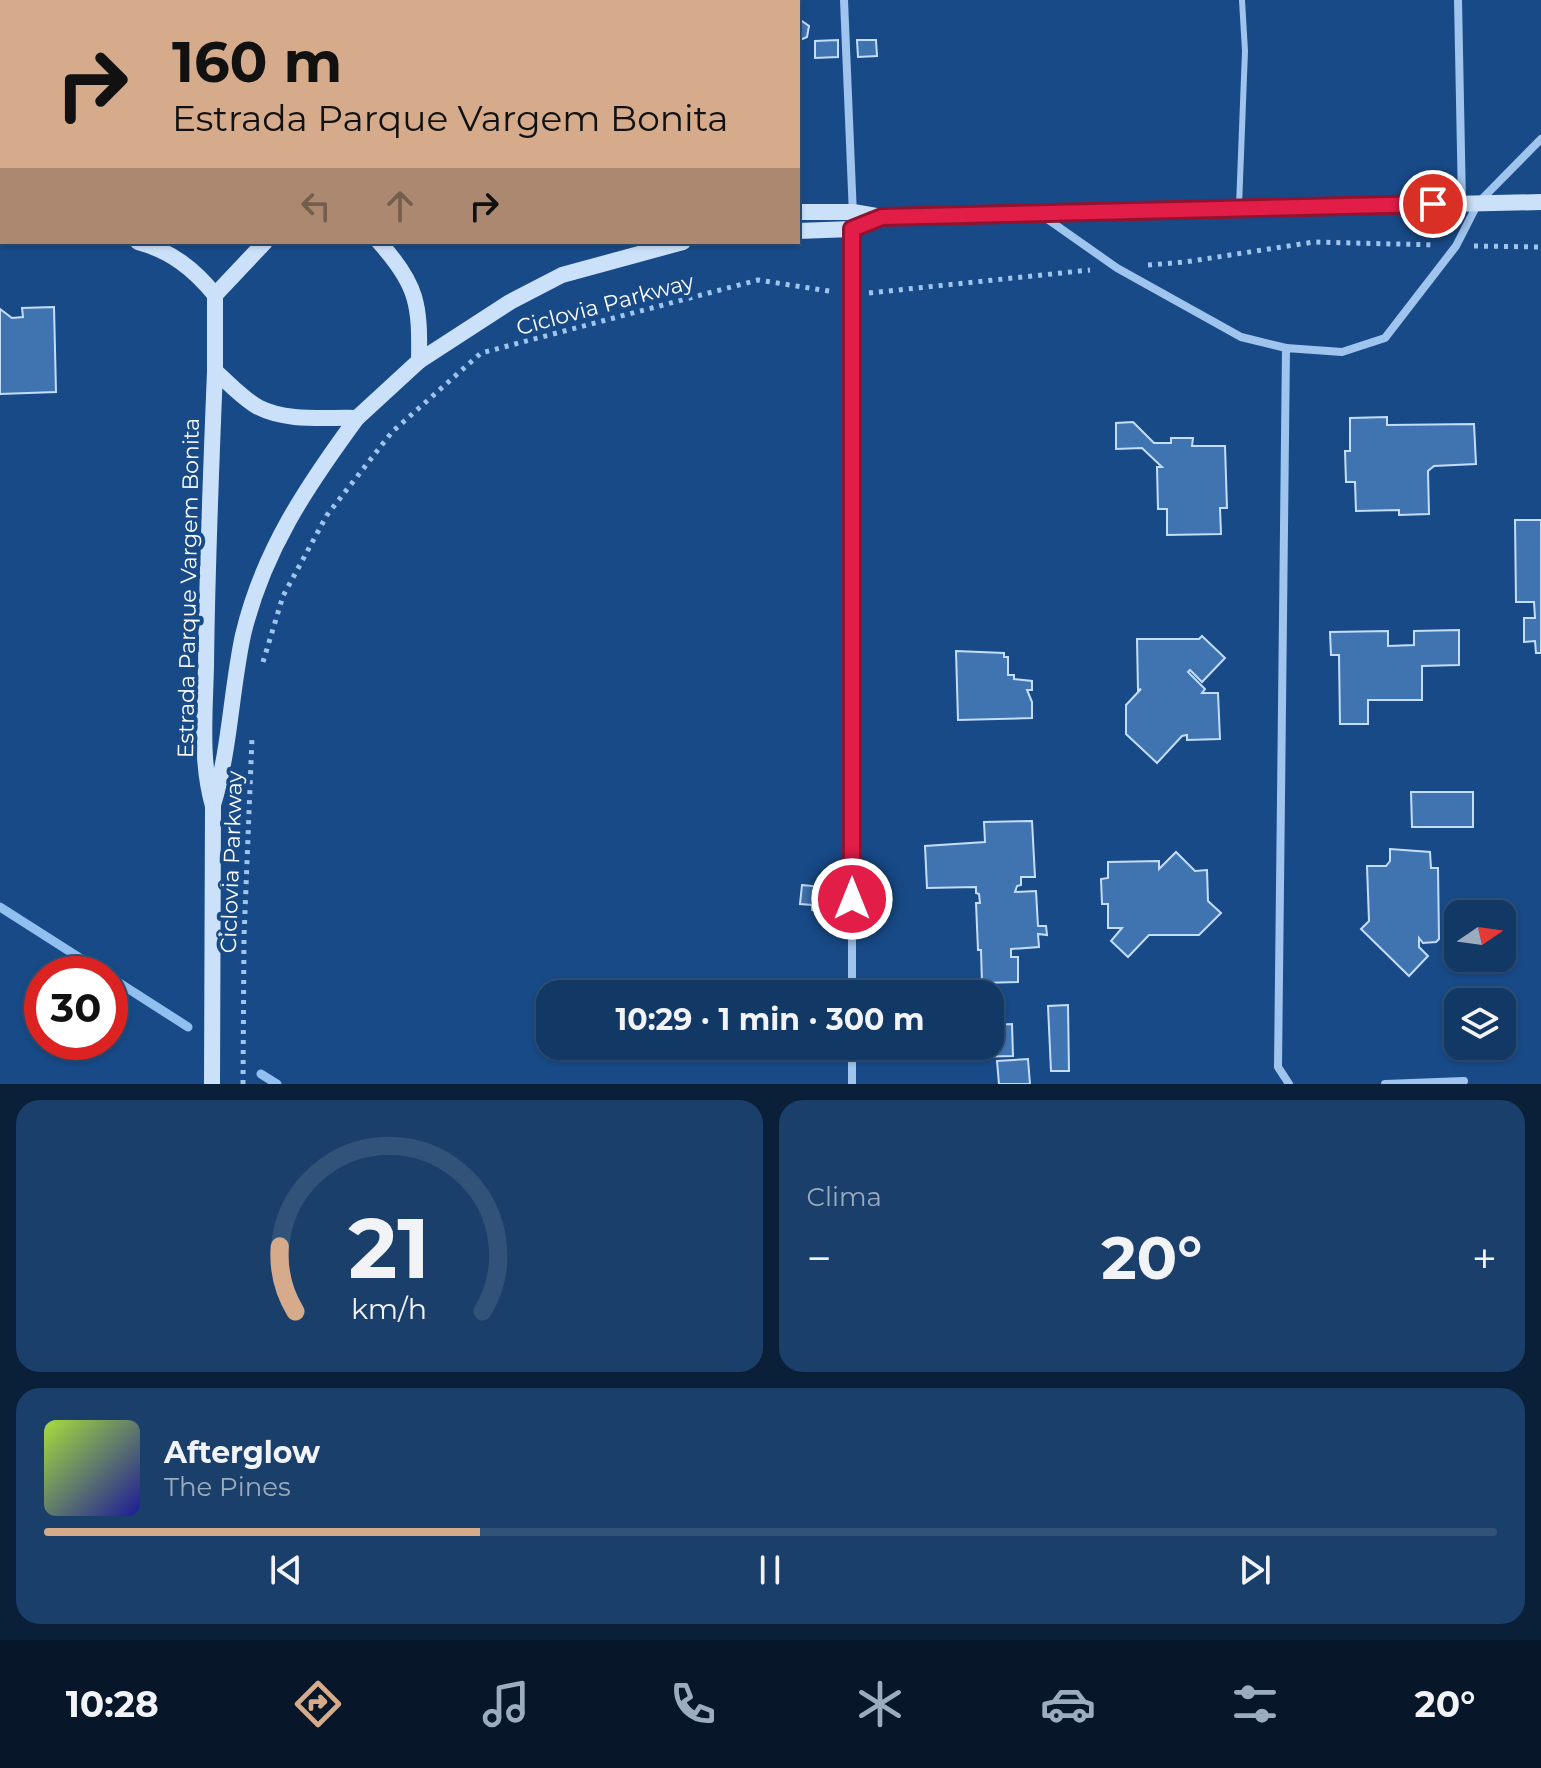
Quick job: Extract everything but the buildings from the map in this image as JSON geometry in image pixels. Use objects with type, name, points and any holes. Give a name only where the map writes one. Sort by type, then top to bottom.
[{"type":"main road","points":[[800,231],[882,217],[1541,202]]},
{"type":"main road","points":[[800,212],[853,221]]},
{"type":"main road","points":[[143,244],[169,254],[188,266],[215,295],[263,244]]},
{"type":"main road","points":[[381,244],[402,267],[414,295],[420,322],[419,361]]},
{"type":"main road","points":[[419,361],[510,302],[562,275],[676,244]]},
{"type":"main road","name":"Estrada Parque Vargem Bonita","points":[[212,1084],[213,806],[205,751],[206,571],[215,371],[215,295]]},
{"type":"main road","name":"Estrada Parque Vargem Bonita","points":[[213,806],[222,777],[244,633],[283,526],[357,418],[419,361]]},
{"type":"main road","points":[[215,371],[260,408],[283,415],[357,418]]},
{"type":"street","points":[[844,0],[853,221],[852,980]]},
{"type":"street","points":[[1043,215],[1117,268],[1241,337],[1286,348],[1342,352],[1385,338],[1456,246],[1470,203],[1458,0]]},
{"type":"street","points":[[1470,203],[1541,139]]},
{"type":"street","points":[[1286,348],[1278,1067],[1289,1084]]},
{"type":"street","points":[[852,1060],[852,1084]]},
{"type":"street","points":[[1385,1084],[1464,1081]]},
{"type":"lane","points":[[1238,210],[1245,51],[1242,0]]},
{"type":"path","name":"Ciclovia Parkway","points":[[262,664],[283,596],[327,515],[392,432],[481,353],[758,280],[853,294],[1185,262],[1314,242],[1541,247]]},
{"type":"path","name":"Ciclovia Parkway","points":[[243,1084],[244,937],[252,738]]},
{"type":"waterway","points":[[0,907],[77,956]]},
{"type":"waterway","points":[[128,989],[188,1027]]},
{"type":"waterway","points":[[261,1074],[277,1084]]},
{"type":"route","points":[[852,899],[852,229],[882,217],[1433,204]]}]
